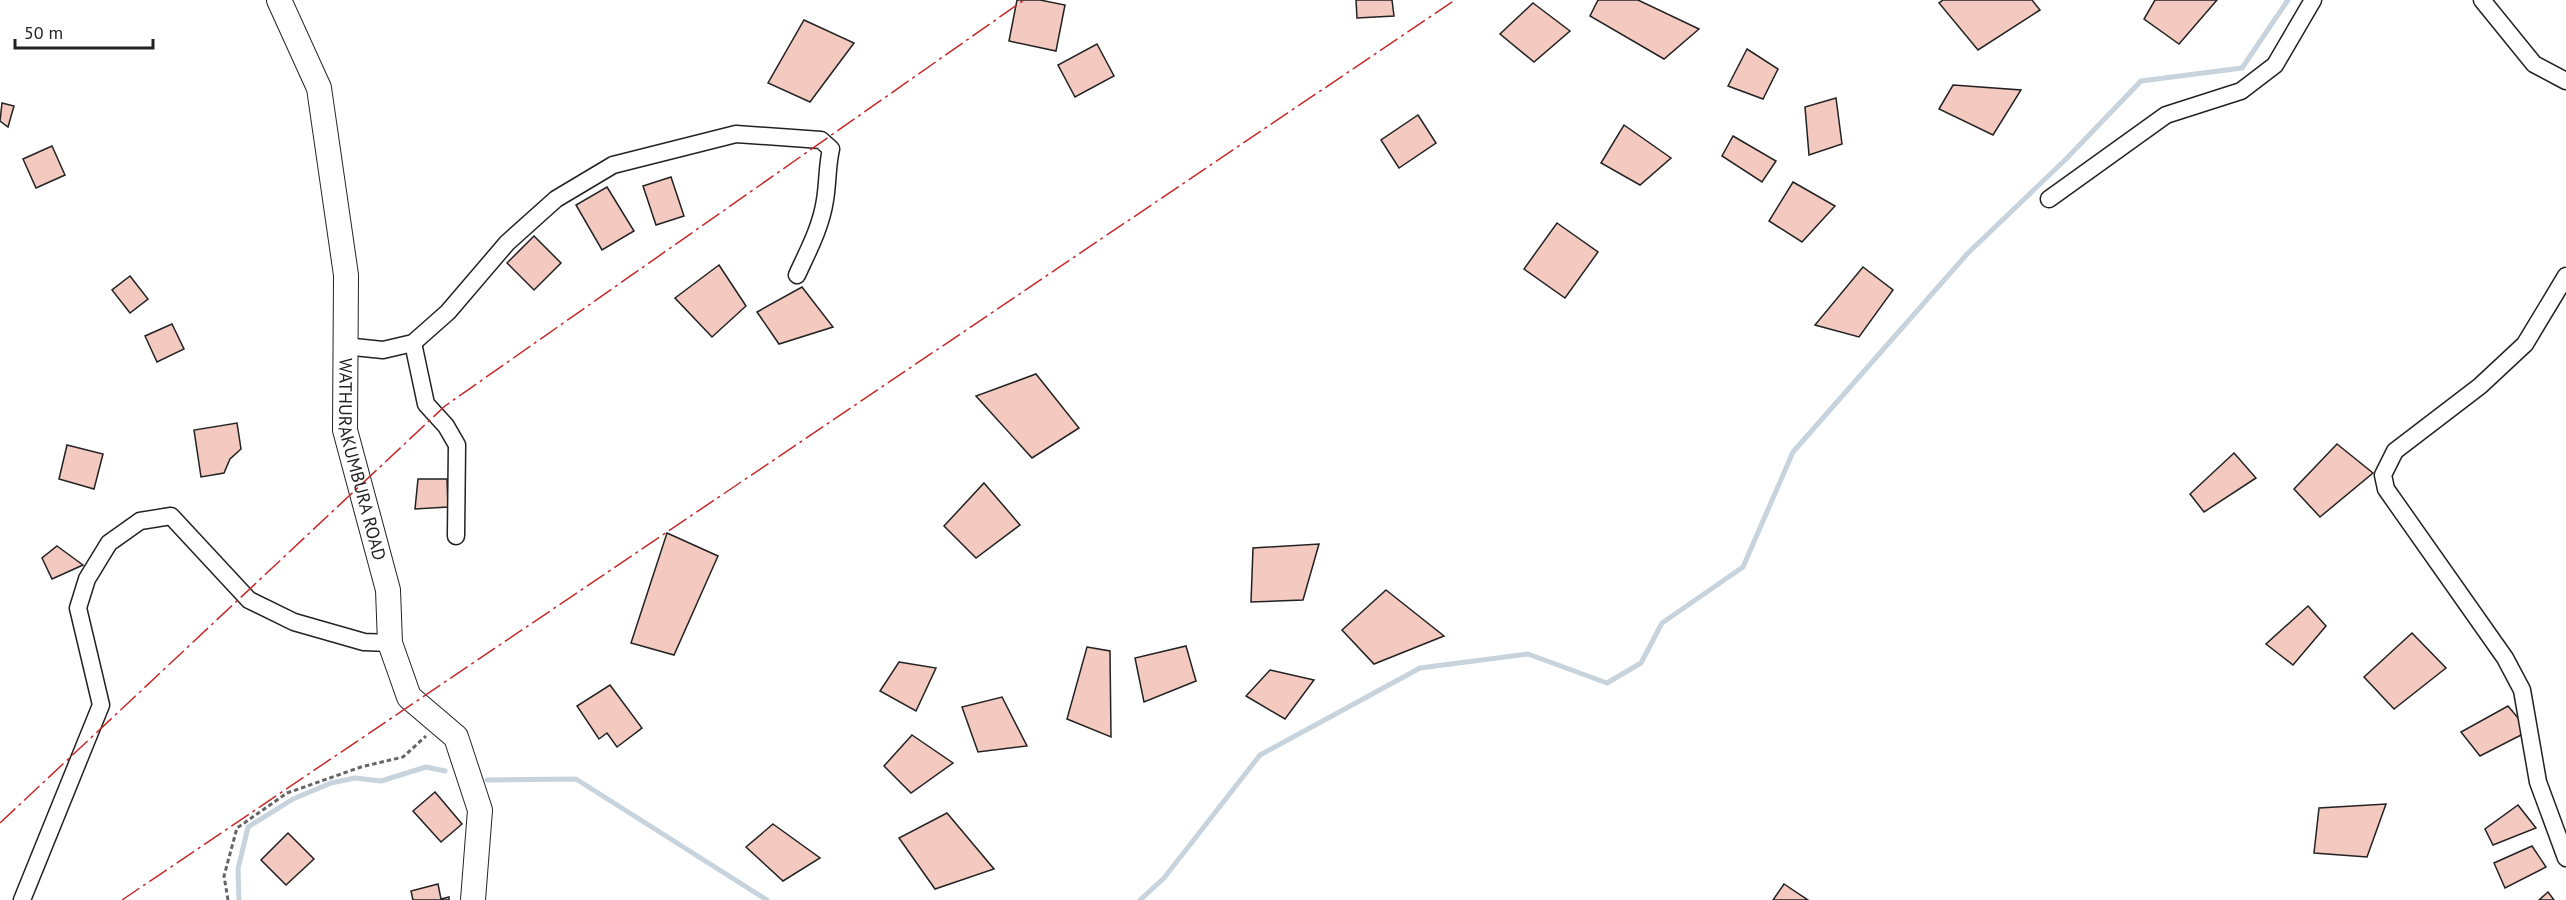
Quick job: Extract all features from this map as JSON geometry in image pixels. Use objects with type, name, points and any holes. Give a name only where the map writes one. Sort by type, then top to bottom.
[{"type":"main road","name":"WATHURAKUMBURA ROAD","points":[[279,0],[319,88],[346,275],[345,430],[388,590],[390,643],[410,697],[456,737],[480,810],[473,900]]},
{"type":"street","points":[[2049,199],[2166,115],[2241,92],[2275,65],[2313,0]]},
{"type":"street","points":[[2482,0],[2534,64],[2566,81]]},
{"type":"street","points":[[344,346],[383,350],[413,343],[448,312],[507,243],[556,199],[613,165],[736,134],[821,140],[831,148],[826,168],[825,200],[818,230],[797,275]]},
{"type":"street","points":[[2566,276],[2525,344],[2480,386],[2395,451],[2383,475],[2386,489],[2505,658],[2522,690],[2538,782],[2566,858]]},
{"type":"street","points":[[413,343],[426,404],[446,426],[457,445],[456,536]]},
{"type":"street","points":[[22,900],[100,705],[78,608],[87,579],[109,543],[140,521],[171,516],[249,600],[294,622],[364,642],[390,643]]},
{"type":"path","points":[[228,900],[224,876],[237,828],[287,793],[361,767],[403,757],[440,723]]},
{"type":"building","points":[[1017,0],[1040,0],[1065,5],[1056,51],[1009,41]]},
{"type":"building","points":[[1356,0],[1392,0],[1394,16],[1357,18]]},
{"type":"building","points":[[1598,0],[1638,0],[1699,29],[1664,59],[1590,16]]},
{"type":"building","points":[[1943,0],[2032,0],[2040,10],[1978,50],[1939,3]]},
{"type":"building","points":[[2155,0],[2217,0],[2179,44],[2144,19]]},
{"type":"building","points":[[1533,3],[1570,31],[1534,62],[1500,34]]},
{"type":"building","points":[[804,20],[854,43],[810,102],[768,83]]},
{"type":"building","points":[[1097,44],[1114,76],[1075,97],[1058,65]]},
{"type":"building","points":[[1747,49],[1778,69],[1763,99],[1728,86]]},
{"type":"building","points":[[1953,85],[2021,90],[1993,135],[1939,109]]},
{"type":"building","points":[[1836,98],[1842,144],[1809,155],[1805,107]]},
{"type":"building","points":[[2,103],[14,106],[8,127],[0,121]]},
{"type":"building","points":[[1418,115],[1436,143],[1399,168],[1381,140]]},
{"type":"building","points":[[1624,125],[1671,158],[1640,185],[1601,163]]},
{"type":"building","points":[[1733,136],[1776,161],[1762,182],[1722,156]]},
{"type":"building","points":[[52,146],[65,175],[36,188],[23,159]]},
{"type":"building","points":[[671,177],[684,216],[656,225],[643,186]]},
{"type":"building","points":[[1793,182],[1835,206],[1802,242],[1769,221]]},
{"type":"building","points":[[607,187],[634,231],[602,250],[576,205]]},
{"type":"building","points":[[1557,223],[1598,252],[1565,298],[1524,269]]},
{"type":"building","points":[[534,236],[561,263],[534,290],[507,263]]},
{"type":"building","points":[[719,265],[746,306],[712,337],[675,298]]},
{"type":"building","points":[[1863,267],[1893,290],[1859,337],[1815,325]]},
{"type":"building","points":[[130,276],[148,299],[130,313],[112,290]]},
{"type":"building","points":[[802,287],[833,327],[779,344],[757,312]]},
{"type":"building","points":[[172,324],[184,349],[157,362],[145,336]]},
{"type":"building","points":[[1036,374],[1079,428],[1032,458],[976,396]]},
{"type":"building","points":[[237,423],[241,449],[230,459],[224,473],[201,477],[194,430]]},
{"type":"building","points":[[2337,444],[2373,473],[2320,517],[2294,489]]},
{"type":"building","points":[[67,445],[103,454],[94,489],[59,479]]},
{"type":"building","points":[[2234,453],[2256,478],[2204,512],[2190,494]]},
{"type":"building","points":[[418,479],[447,479],[448,507],[415,509]]},
{"type":"building","points":[[984,483],[1020,525],[976,558],[944,526]]},
{"type":"building","points":[[667,533],[718,556],[674,655],[631,643]]},
{"type":"building","points":[[1319,544],[1303,600],[1251,602],[1253,548]]},
{"type":"building","points":[[57,546],[83,565],[52,579],[42,558]]},
{"type":"building","points":[[1386,590],[1444,636],[1374,664],[1342,630]]},
{"type":"building","points":[[2308,606],[2326,626],[2293,665],[2266,644]]},
{"type":"building","points":[[2412,633],[2446,668],[2394,709],[2364,677]]},
{"type":"building","points":[[1186,646],[1196,681],[1144,702],[1135,658]]},
{"type":"building","points":[[1087,647],[1110,651],[1111,737],[1067,719]]},
{"type":"building","points":[[899,662],[936,668],[916,711],[880,691]]},
{"type":"building","points":[[1270,670],[1314,680],[1285,719],[1246,696]]},
{"type":"building","points":[[610,685],[642,728],[617,747],[607,733],[599,739],[577,706]]},
{"type":"building","points":[[1002,697],[1027,746],[978,752],[962,707]]},
{"type":"building","points":[[2508,706],[2529,731],[2480,756],[2461,732]]},
{"type":"building","points":[[912,735],[953,763],[911,793],[884,766]]},
{"type":"building","points":[[435,792],[462,824],[441,842],[413,811]]},
{"type":"building","points":[[2386,804],[2367,857],[2314,853],[2319,808]]},
{"type":"building","points":[[2518,805],[2536,828],[2493,845],[2485,829]]},
{"type":"building","points":[[947,813],[994,869],[935,889],[899,838]]},
{"type":"building","points":[[773,824],[820,858],[783,881],[746,847]]},
{"type":"building","points":[[288,833],[314,859],[286,885],[261,860]]},
{"type":"building","points":[[2532,846],[2546,867],[2505,888],[2494,863]]},
{"type":"building","points":[[438,884],[441,899],[449,897],[449,900],[413,900],[411,891]]},
{"type":"building","points":[[1784,884],[1808,900],[1773,900]]},
{"type":"building","points":[[2548,892],[2554,900],[2539,900]]},
{"type":"waterway","points":[[1140,900],[1164,878],[1260,755],[1420,668],[1528,654],[1607,683],[1641,663],[1662,623],[1743,567],[1793,452],[1967,254],[2066,159],[2141,81],[2242,68],[2288,0]]},
{"type":"waterway","points":[[239,900],[238,869],[248,827],[293,799],[331,783],[355,778],[381,781],[426,767],[445,771]]},
{"type":"waterway","points":[[487,780],[576,779],[767,900]]},
{"type":"power","points":[[0,823],[445,406],[1024,0]]},
{"type":"power","points":[[122,900],[1455,0]]}]
